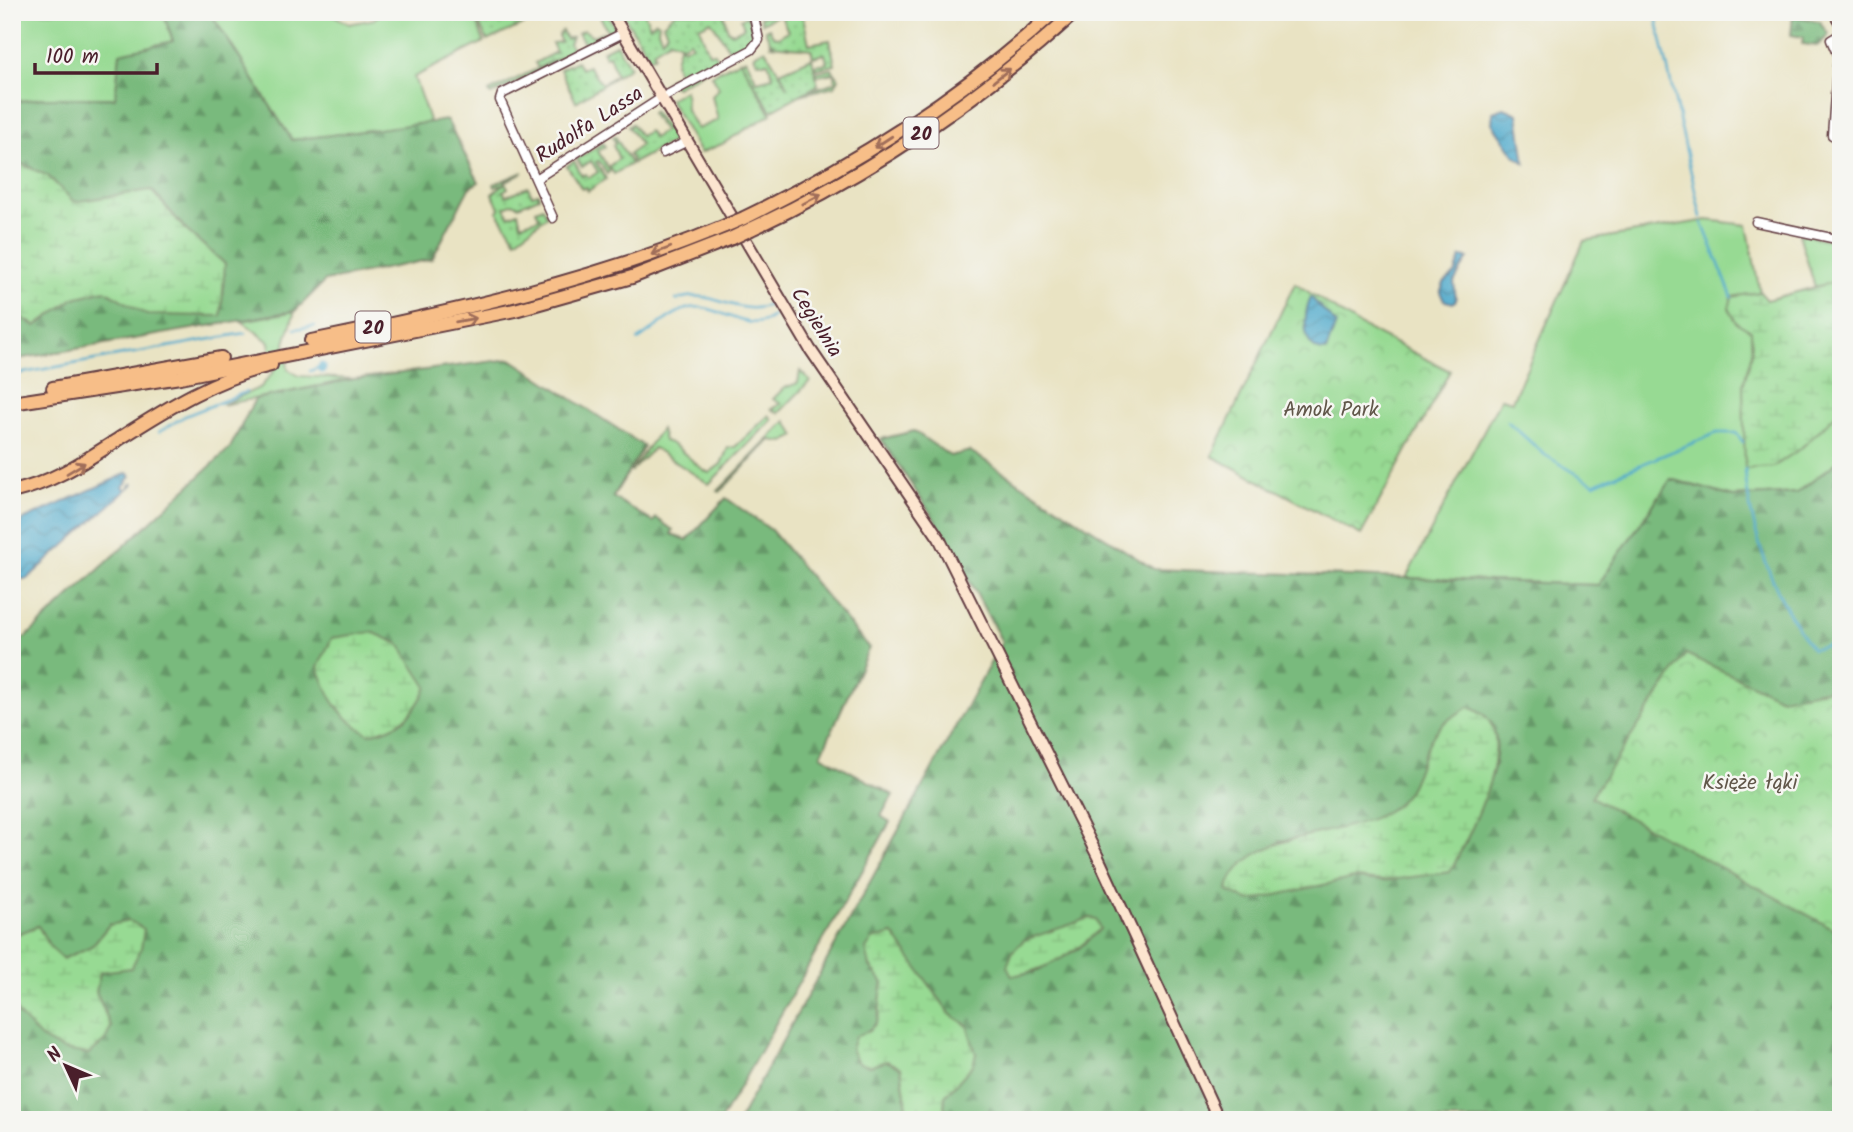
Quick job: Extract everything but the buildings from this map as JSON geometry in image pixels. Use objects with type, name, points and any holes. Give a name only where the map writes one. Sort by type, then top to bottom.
[{"type":"main road","name":"20","points":[[12,403],[180,377],[481,318],[564,298],[652,270],[732,238],[747,224],[925,114],[986,70],[1054,12]]},
{"type":"main road","name":"20","points":[[12,396],[316,340],[499,300],[641,259],[725,226],[747,224],[855,175],[954,111],[1012,67],[1074,12]]},
{"type":"main road","points":[[12,492],[67,472],[155,416],[214,384],[243,372],[283,363],[303,351]]},
{"type":"street","name":"Cegielnia","points":[[611,12],[810,349],[939,538],[1098,857],[1219,1120]]},
{"type":"street","name":"Rudolfa Lassa","points":[[536,179],[661,99],[751,50],[759,40],[753,12]]},
{"type":"street","points":[[1834,12],[1841,23]]},
{"type":"street","name":"Rudolfa Lassa","points":[[553,218],[500,100],[502,94],[623,33]]},
{"type":"street","points":[[1841,34],[1831,40],[1839,55],[1832,135],[1841,139]]},
{"type":"street","points":[[663,153],[686,142]]},
{"type":"street","points":[[1756,222],[1841,240]]},
{"type":"green space","points":[[12,12],[163,12],[173,42],[115,98],[43,98],[16,102]]},
{"type":"green space","points":[[163,12],[210,12],[292,140],[447,120],[479,182],[469,188],[432,259],[325,281],[295,311],[12,360],[12,311],[36,326],[74,298],[105,290],[147,315],[225,264],[187,231],[152,190],[74,202],[48,176],[15,161],[12,152],[12,102],[43,98],[115,98],[120,53],[173,41]]},
{"type":"green space","points":[[210,12],[328,12],[349,24],[374,19],[382,12],[473,12],[484,42],[414,77],[430,123],[292,140]]},
{"type":"green space","points":[[474,12],[551,12],[487,41]]},
{"type":"green space","points":[[598,12],[606,12],[616,29],[611,37],[491,95],[489,92],[609,34]]},
{"type":"green space","points":[[644,12],[650,26],[656,21],[659,23],[658,30],[662,39],[667,32],[663,24],[676,12],[723,12],[728,31],[733,33],[744,27],[741,19],[747,15],[754,34],[748,45],[733,55],[711,21],[699,27],[709,53],[715,53],[719,61],[704,65],[706,70],[676,87],[666,81],[679,74],[675,62],[679,45],[683,48],[692,45],[690,41],[683,45],[670,40],[653,51],[655,55],[650,58],[622,13]]},
{"type":"green space","points":[[778,12],[802,12],[809,44],[830,40],[835,65],[816,69],[815,65],[827,63],[825,54],[813,57],[811,49],[771,45],[774,43],[771,43],[765,30],[769,28],[773,36],[778,37],[788,31],[780,14],[762,23],[760,17]]},
{"type":"green space","points":[[1793,16],[1819,21],[1829,35],[1817,46],[1802,44],[1803,37],[1791,35]]},
{"type":"green space","points":[[584,30],[593,36],[602,32],[609,34],[585,45],[578,33]]},
{"type":"green space","points":[[562,31],[566,39],[572,37],[569,44],[573,51],[538,68],[535,63],[556,52],[552,43],[561,42],[558,36]]},
{"type":"green space","points":[[616,44],[630,67],[576,102],[560,69],[577,61],[581,69],[588,66],[602,84],[616,75],[609,55],[605,57],[602,51]]},
{"type":"green space","points":[[765,49],[788,87],[780,72],[812,58],[818,85],[771,111],[741,61],[746,59],[757,81],[773,77],[768,62],[757,62],[754,55]]},
{"type":"green space","points":[[740,60],[771,114],[722,144],[700,153],[669,99],[685,90],[686,110],[697,129],[718,120],[712,96],[719,88],[712,75]]},
{"type":"green space","points":[[832,69],[839,79],[835,86],[800,95],[835,82],[834,73],[816,76],[816,72]]},
{"type":"green space","points":[[653,111],[676,140],[633,163],[629,154],[641,145],[628,127],[632,124],[640,136],[648,131],[653,138],[664,131],[651,113]]},
{"type":"green space","points":[[615,136],[631,164],[614,174],[609,166],[619,159],[613,145],[616,143],[612,137]]},
{"type":"green space","points":[[603,143],[605,147],[598,151],[610,171],[607,174],[599,161],[596,162],[606,179],[588,191],[586,187],[582,189],[567,166],[574,161],[582,176],[586,174],[589,178],[598,172],[591,161],[582,167],[577,159]]},
{"type":"green space","points":[[12,152],[15,161],[48,176],[74,202],[151,190],[187,231],[225,264],[221,316],[147,315],[105,290],[74,298],[36,326],[12,311]]},
{"type":"green space","points":[[523,172],[505,182],[508,188],[503,191],[506,196],[528,187],[532,195],[538,193],[539,197],[519,206],[513,203],[505,207],[509,216],[518,212],[521,224],[540,218],[536,210],[543,207],[547,216],[516,240],[497,211],[500,209],[492,194],[505,183],[495,187],[494,184]]},
{"type":"green space","points":[[1707,220],[1747,225],[1760,292],[1732,297],[1736,322],[1751,331],[1752,353],[1743,386],[1801,448],[1841,410],[1841,459],[1797,493],[1733,497],[1671,479],[1598,585],[1406,578],[1501,398],[1512,401],[1584,241]]},
{"type":"green space","points":[[1799,234],[1841,242],[1841,290],[1834,282],[1815,287]]},
{"type":"green space","points":[[1834,282],[1841,290],[1841,410],[1801,448],[1773,467],[1745,469],[1743,386],[1752,353],[1751,331],[1736,322],[1729,308],[1732,297],[1760,292],[1767,300]]},
{"type":"green space","name":"Amok Park","points":[[1295,283],[1359,325],[1450,371],[1361,535],[1212,456]]},
{"type":"green space","points":[[295,311],[285,343],[288,369],[299,376],[354,379],[222,405],[261,387],[274,371],[269,342],[242,321]]},
{"type":"green space","points":[[511,359],[644,446],[613,497],[653,522],[656,518],[673,530],[671,534],[687,540],[726,498],[771,530],[869,648],[821,755],[893,795],[881,816],[890,822],[721,1120],[12,1120],[12,1001],[18,1014],[111,1027],[96,992],[100,972],[118,967],[109,925],[92,946],[63,959],[50,947],[38,926],[15,935],[12,943],[12,641],[26,637],[230,448],[255,399],[354,379]]},
{"type":"green space","points":[[800,371],[810,381],[779,413],[771,409],[781,404],[773,399],[784,388],[798,383]]},
{"type":"green space","points":[[769,415],[772,420],[709,484],[654,448],[630,472],[661,429],[664,441],[675,446],[709,473],[721,464],[728,448],[735,447]]},
{"type":"green space","points":[[786,421],[796,436],[784,442],[770,440],[720,492],[718,491]]},
{"type":"green space","points":[[914,431],[950,456],[970,451],[1154,569],[1598,585],[1671,479],[1733,497],[1797,493],[1841,459],[1841,1120],[956,1120],[944,1107],[945,1096],[976,1054],[967,1025],[951,1015],[892,934],[870,966],[883,983],[877,1022],[855,1037],[870,1066],[887,1061],[901,1068],[909,1120],[739,1120],[1002,642],[945,535],[881,439]],"holes":[[[1469,707],[1487,718],[1494,731],[1497,746],[1490,780],[1466,842],[1383,881],[1355,878],[1281,841],[1335,831],[1387,812],[1413,787],[1425,753],[1434,737]],[[1090,918],[1100,929],[1079,948],[1035,972],[1060,931]]]},
{"type":"green space","points":[[372,632],[399,644],[427,687],[417,706],[405,719],[390,728],[369,734],[342,714],[318,667],[332,638]]},
{"type":"green space","name":"Księże łąki","points":[[1686,654],[1781,698],[1841,687],[1841,933],[1591,797]]},
{"type":"green space","points":[[1469,707],[1487,718],[1494,732],[1495,751],[1492,772],[1477,818],[1450,872],[1383,881],[1355,878],[1249,901],[1227,891],[1236,871],[1252,857],[1272,846],[1365,821],[1396,805],[1411,786],[1423,754],[1435,733],[1446,721]]},
{"type":"green space","points":[[1090,918],[1096,919],[1100,929],[1081,946],[1048,965],[1012,976],[1007,966],[1013,951],[1024,940]]},
{"type":"green space","points":[[130,921],[144,929],[141,949],[131,968],[100,972],[96,992],[111,1027],[105,1041],[89,1054],[63,1050],[41,1038],[18,1014],[12,1001],[15,935],[38,926],[50,947],[63,959],[92,946],[109,925]]},
{"type":"green space","points":[[893,934],[951,1015],[967,1025],[976,1054],[973,1065],[945,1096],[944,1107],[956,1120],[909,1120],[901,1068],[887,1061],[870,1066],[858,1063],[851,1049],[855,1037],[872,1027],[879,1016],[883,983],[870,966],[866,949],[872,940]]},
{"type":"water","points":[[1504,108],[1518,114],[1525,163],[1515,156],[1492,123],[1493,112]]},
{"type":"water","points":[[1461,257],[1468,258],[1454,282],[1456,300],[1453,303],[1445,301],[1440,293],[1444,283],[1455,274]]},
{"type":"water","points":[[1311,297],[1336,324],[1326,351],[1318,350],[1308,338],[1305,321]]},
{"type":"water","points":[[128,473],[131,476],[123,487],[126,490],[133,483],[132,485],[27,579],[16,579],[21,521]]},
{"type":"waterway","points":[[1655,12],[1701,217]]},
{"type":"waterway","points":[[1702,222],[1732,297]]},
{"type":"waterway","points":[[676,300],[700,297],[745,308],[769,305]]},
{"type":"waterway","points":[[638,340],[670,317],[690,308],[711,310],[754,323],[774,315]]},
{"type":"waterway","points":[[295,329],[315,326]]},
{"type":"waterway","points":[[12,375],[245,333]]},
{"type":"waterway","points":[[310,371],[322,366]]},
{"type":"waterway","points":[[159,432],[185,416],[246,392]]},
{"type":"waterway","points":[[1507,421],[1545,455],[1594,484],[1717,433],[1736,433],[1743,442]]},
{"type":"waterway","points":[[1745,469],[1758,540],[1786,608],[1812,649],[1841,642]]}]
